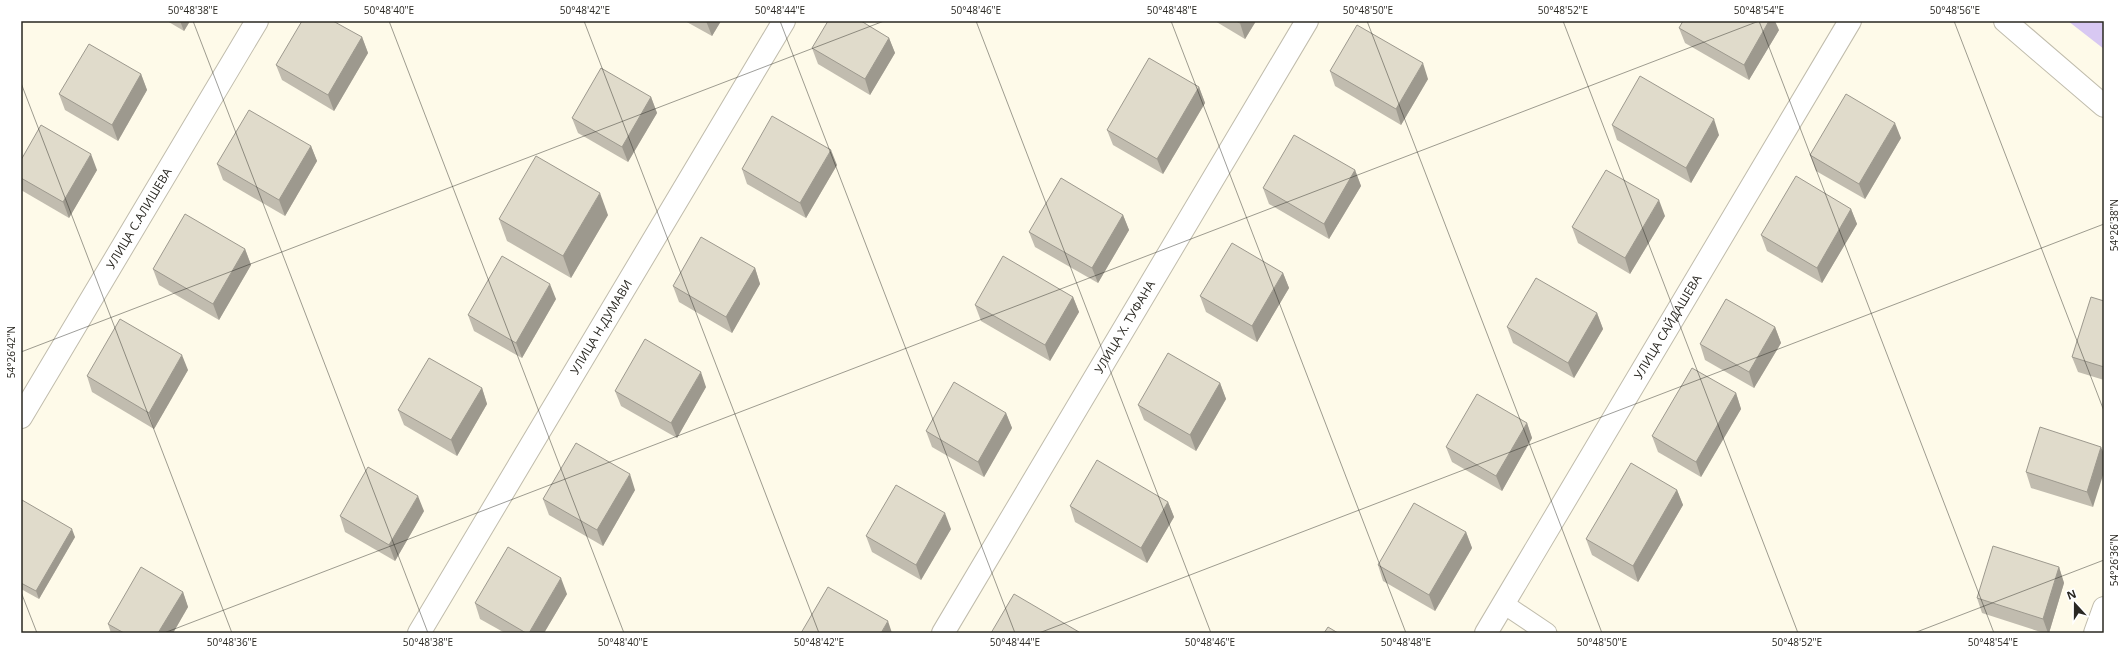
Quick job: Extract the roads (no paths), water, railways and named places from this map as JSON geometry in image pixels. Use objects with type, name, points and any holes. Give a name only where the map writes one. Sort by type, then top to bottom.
[{"type":"street","name":"УЛИЦА С.АЛИШЕВА","points":[[21,417],[257,21]]},
{"type":"street","name":"УЛИЦА Н.ДУМАВИ","points":[[419,633],[784,21]]},
{"type":"street","name":"УЛИЦА Х. ТУФАНА","points":[[943,633],[1307,21]]},
{"type":"street","name":"УЛИЦА САЙДАШЕВА","points":[[1486,633],[1850,21]]},
{"type":"street","points":[[2005,21],[2104,106]]},
{"type":"street","points":[[2095,633],[2104,608]]},
{"type":"lane","points":[[1504,604],[1547,633]]}]
